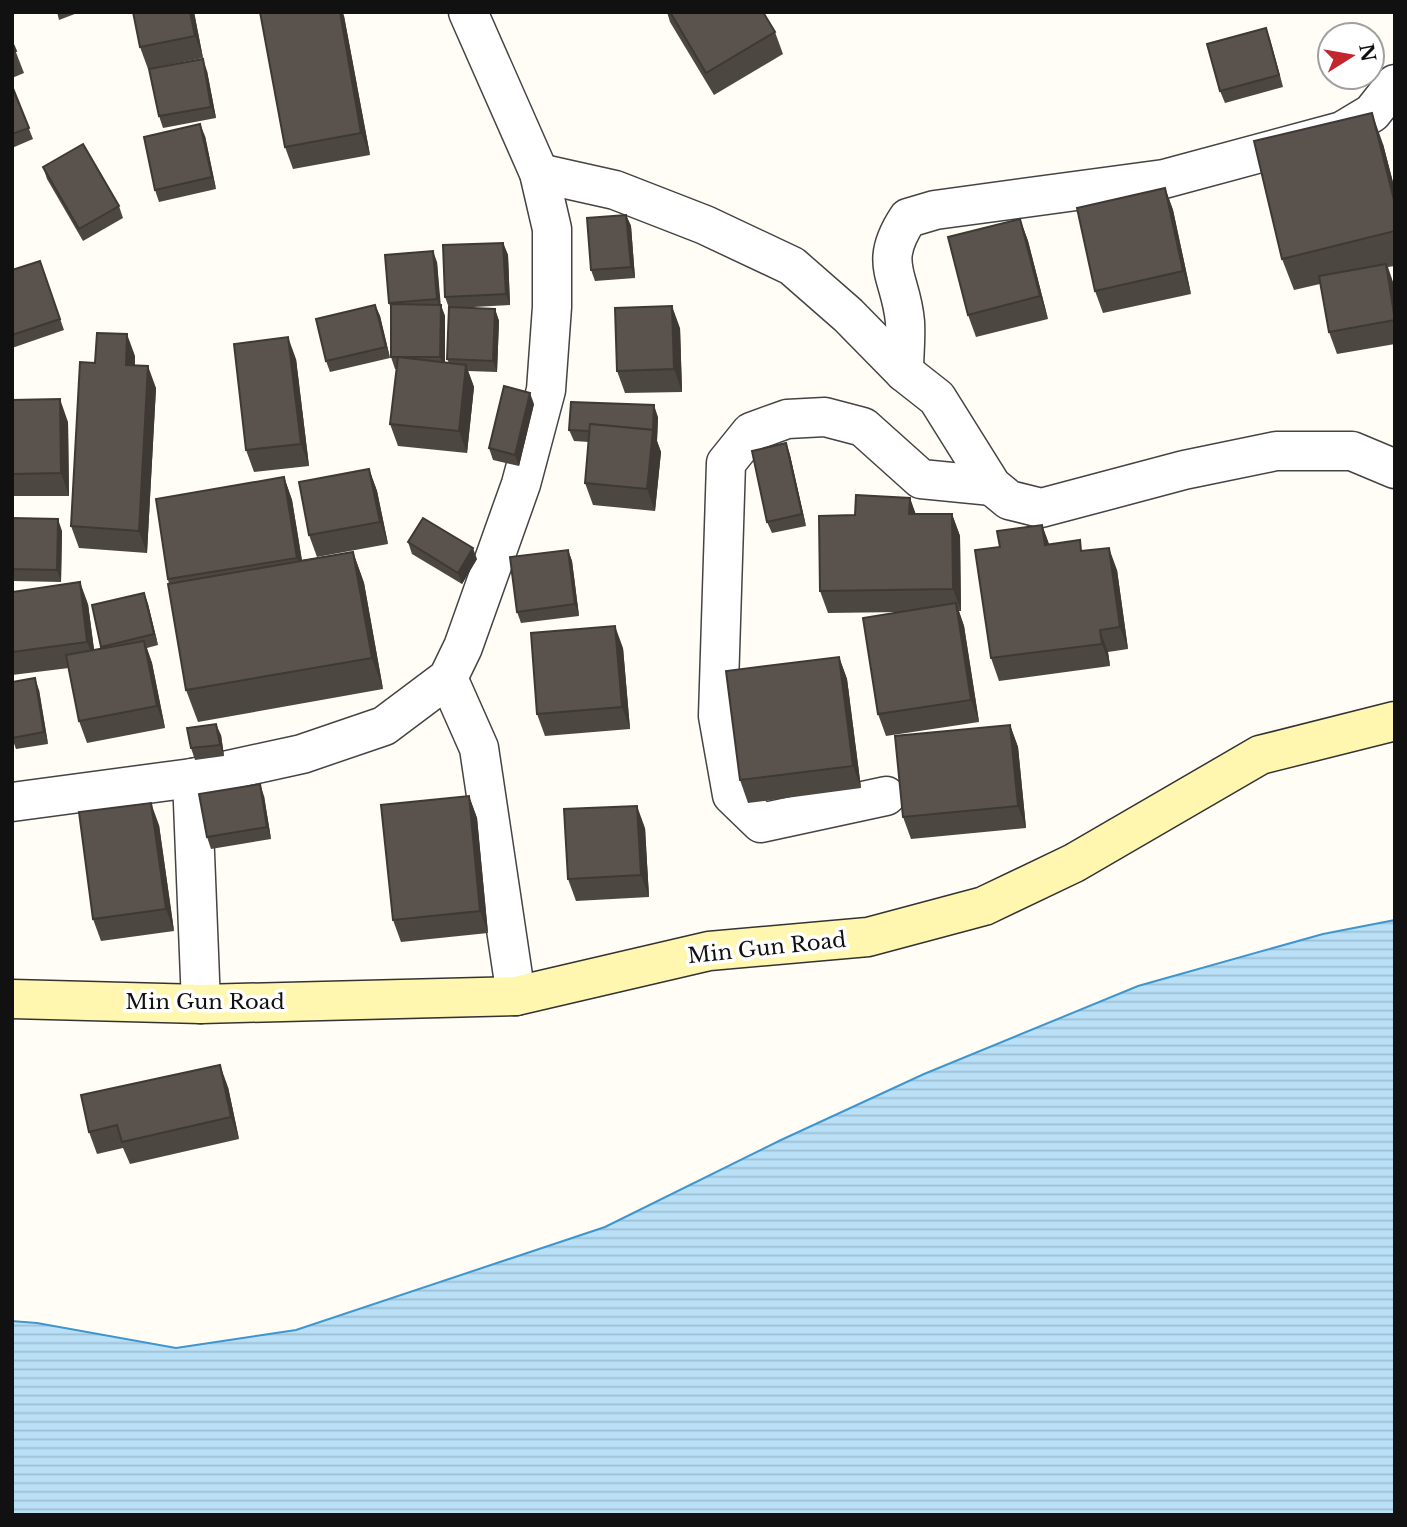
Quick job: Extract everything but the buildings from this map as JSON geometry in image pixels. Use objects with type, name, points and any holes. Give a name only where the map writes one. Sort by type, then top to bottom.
[{"type":"street","points":[[12,802],[192,778],[302,754],[384,726],[448,678],[463,647],[522,484],[546,390],[552,307],[552,229],[539,173],[468,12]]},
{"type":"street","points":[[904,372],[905,320],[891,263],[894,239],[908,218],[935,210],[1164,179],[1342,131],[1372,113],[1395,84]]},
{"type":"street","points":[[539,173],[615,190],[705,225],[792,266],[848,315],[904,372],[937,398],[992,486],[1009,500],[1041,508],[1184,470],[1276,451],[1352,451],[1395,469]]},
{"type":"street","points":[[886,796],[761,823],[732,795],[718,716],[726,463],[751,432],[787,419],[825,416],[863,427],[921,479],[992,486]]},
{"type":"street","points":[[448,678],[479,748],[516,996]]},
{"type":"street","name":"Min Gun Road","points":[[12,999],[201,1004],[516,996],[709,951],[869,937],[984,906],[1074,863],[1260,755],[1395,721]]},
{"type":"street","points":[[192,778],[201,1004]]},
{"type":"water","points":[[1395,920],[1395,1515],[12,1515],[12,1321],[176,1348],[296,1330],[605,1227],[781,1140],[924,1074],[1138,986],[1323,934]]}]
